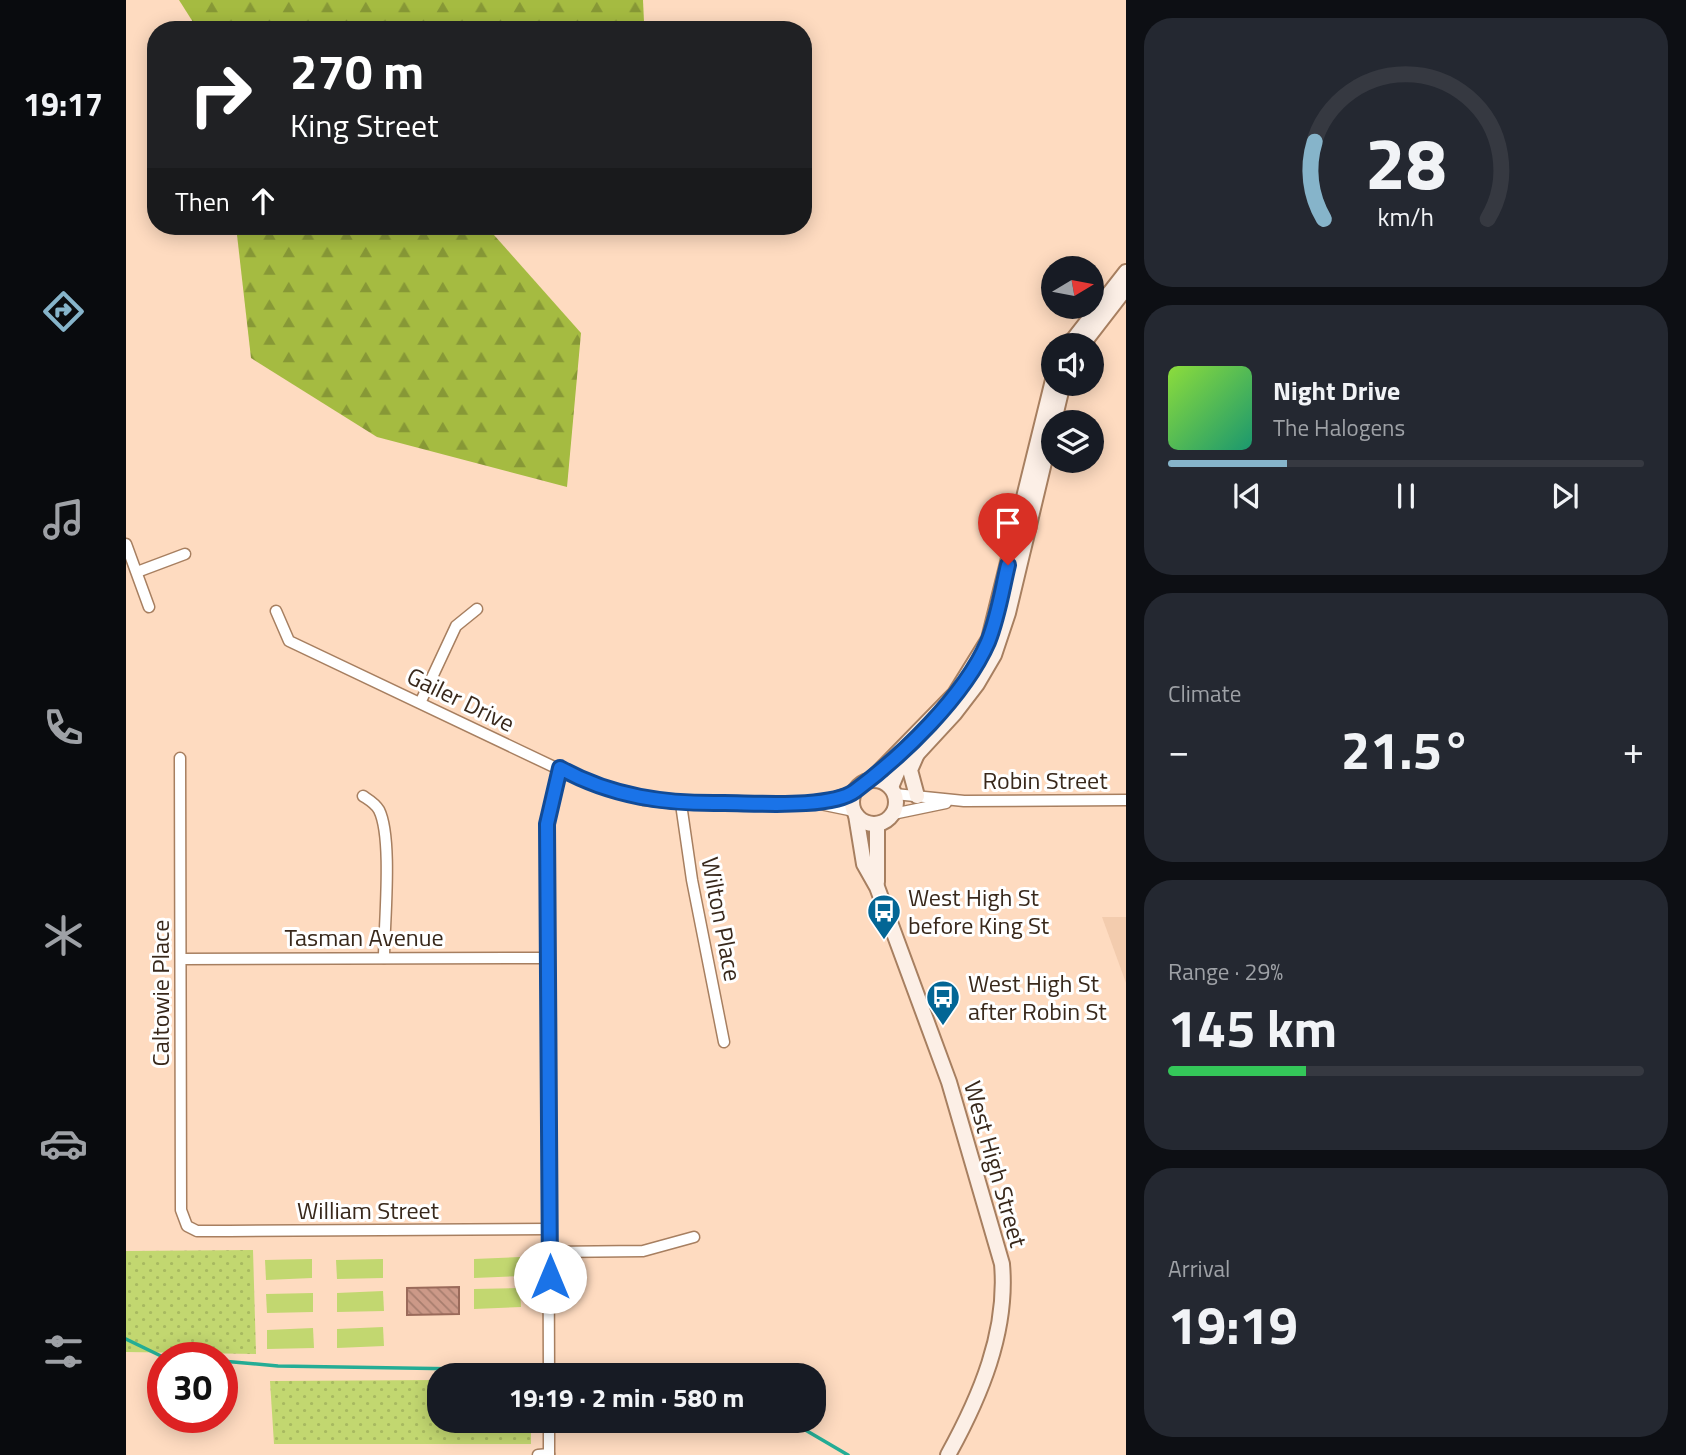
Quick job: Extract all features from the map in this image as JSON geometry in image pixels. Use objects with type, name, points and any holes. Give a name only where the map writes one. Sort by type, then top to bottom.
[{"type":"main road","points":[[1078,333],[1126,272]]},
{"type":"main road","points":[[1091,333],[1126,288]]},
{"type":"main road","points":[[1049,396],[989,639],[955,694],[872,780],[855,791],[855,813],[866,822],[877,824],[893,814],[893,791],[898,768],[918,753],[977,684],[999,641],[1060,396]]},
{"type":"main road","points":[[917,796],[910,770],[918,753]]},
{"type":"main road","points":[[872,780],[886,783],[893,791]]},
{"type":"main road","name":"West High Street","points":[[855,813],[860,822],[864,863],[877,887],[949,1083],[1002,1264],[1003,1287],[990,1363],[975,1404],[948,1455]]},
{"type":"main road","name":"West High Street","points":[[877,824],[877,887]]},
{"type":"street","points":[[126,544],[149,607]]},
{"type":"street","points":[[137,572],[185,554]]},
{"type":"street","points":[[421,701],[456,626],[477,609]]},
{"type":"street","name":"Gailer Drive","points":[[276,611],[289,641],[560,768],[644,800],[681,804],[816,803]]},
{"type":"street","name":"Caltowie Place","points":[[180,758],[181,1210],[187,1226]]},
{"type":"street","points":[[549,1363],[547,824],[560,768]]},
{"type":"street","points":[[816,803],[855,791]]},
{"type":"street","name":"Robin Street","points":[[893,791],[964,801],[1126,800]]},
{"type":"street","points":[[363,796],[374,803],[380,813],[385,840],[384,958]]},
{"type":"street","name":"Robin Street","points":[[893,814],[964,801]]},
{"type":"street","points":[[816,803],[855,813]]},
{"type":"street","name":"Wilton Place","points":[[681,804],[692,880],[724,1042]]},
{"type":"street","name":"Tasman Avenue","points":[[181,959],[548,958]]},
{"type":"street","name":"William Street","points":[[187,1226],[197,1231],[549,1229]]},
{"type":"street","points":[[550,1252],[643,1251],[694,1237]]},
{"type":"street","points":[[538,1455],[549,1455],[549,1433]]},
{"type":"shaded area","points":[[1102,917],[1126,917],[1126,983]]},
{"type":"green space","points":[[179,0],[643,0],[644,21],[192,21]]},
{"type":"green space","points":[[237,235],[494,235],[581,333],[567,487],[377,437],[251,358]]},
{"type":"green space","points":[[253,1250],[256,1354],[238,1354],[238,1342],[147,1342],[147,1352],[126,1352],[126,1251]]},
{"type":"green space","points":[[520,1257],[521,1276],[474,1278],[474,1259]]},
{"type":"green space","points":[[312,1259],[312,1278],[266,1280],[265,1260]]},
{"type":"green space","points":[[383,1259],[383,1278],[337,1279],[336,1260]]},
{"type":"green space","points":[[520,1288],[521,1307],[474,1309],[474,1289]]},
{"type":"green space","points":[[383,1291],[384,1311],[337,1312],[337,1293]]},
{"type":"green space","points":[[313,1293],[313,1312],[267,1313],[266,1294]]},
{"type":"green space","points":[[383,1327],[384,1346],[337,1348],[337,1329]]},
{"type":"green space","points":[[313,1328],[314,1348],[267,1349],[267,1330]]},
{"type":"green space","points":[[427,1380],[427,1433],[531,1433],[531,1444],[274,1444],[270,1381]]},
{"type":"building","points":[[459,1287],[459,1314],[407,1315],[407,1288]]},
{"type":"waterway","points":[[126,1339],[147,1349]]},
{"type":"waterway","points":[[238,1362],[278,1366],[427,1368]]},
{"type":"waterway","points":[[810,1433],[848,1455]]},
{"type":"place","name":"West High St before King St","points":[[884,941]]},
{"type":"place","name":"West High St after Robin St","points":[[943,1027]]},
{"type":"route","points":[[550,1277],[547,824],[560,768],[573,776],[644,800],[681,804],[816,803],[855,791],[859,785],[872,780],[886,768],[955,694],[972,669],[989,639],[1008,565]]}]
